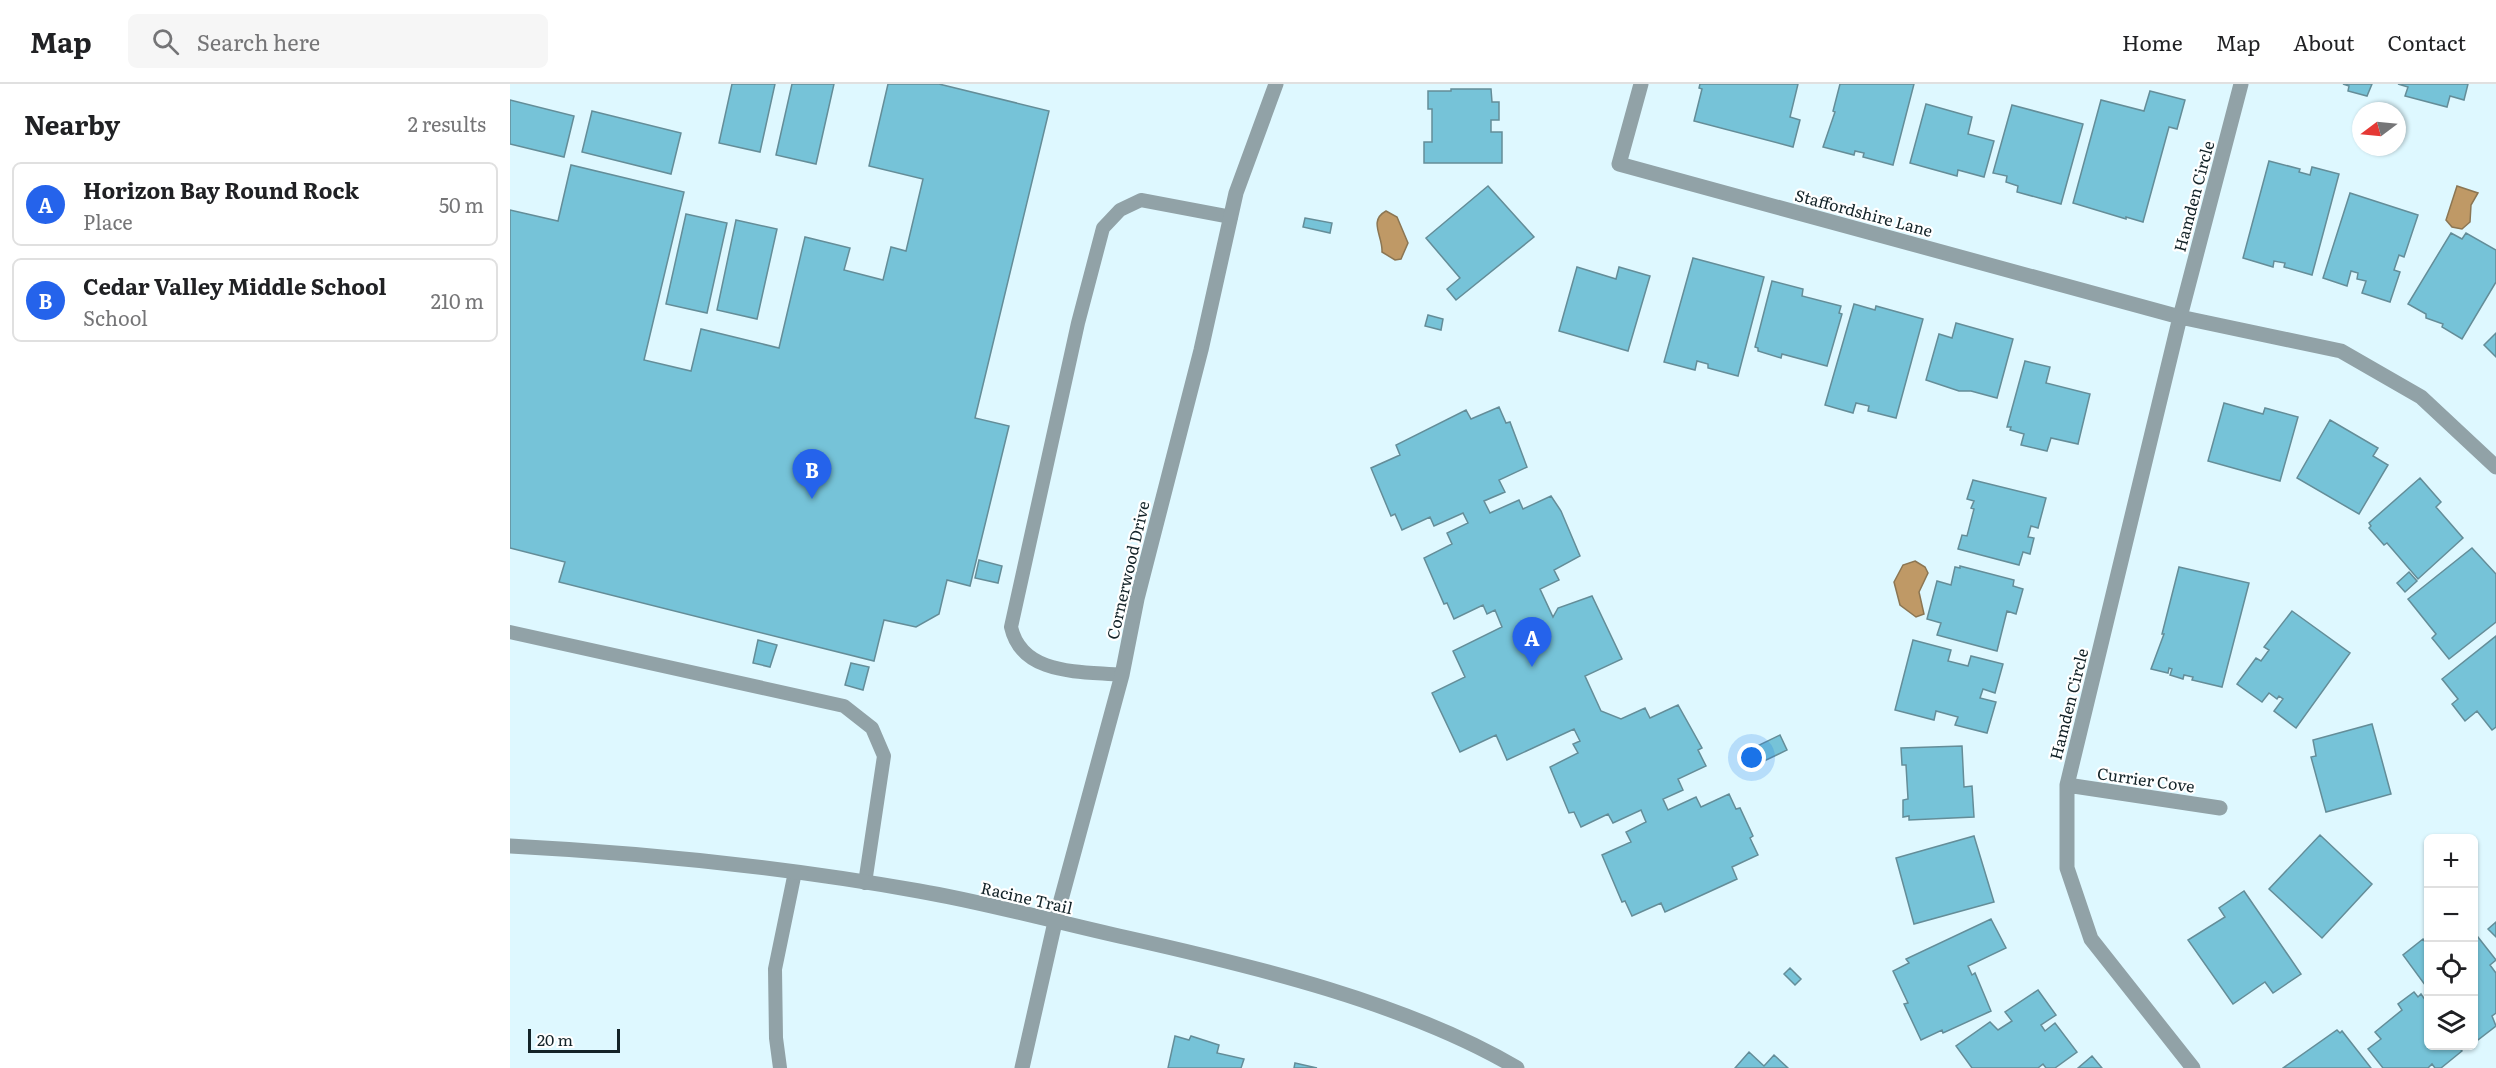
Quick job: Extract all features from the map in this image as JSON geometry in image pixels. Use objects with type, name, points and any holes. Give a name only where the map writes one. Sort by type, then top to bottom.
[{"type":"street","name":"Cornerwood Drive","points":[[1022,1068],[1055,922],[1122,675],[1137,599],[1201,350],[1236,193],[1276,84]]},
{"type":"street","name":"Staffordshire Lane","points":[[1641,84],[1619,164],[2180,317]]},
{"type":"street","name":"Hamden Circle","points":[[2193,1068],[2091,939],[2067,868],[2067,785],[2180,317],[2241,84]]},
{"type":"street","points":[[2180,317],[2341,351],[2421,397],[2496,466]]},
{"type":"street","name":"Currier Cove","points":[[2067,785],[2220,808]]},
{"type":"street","name":"Racine Trail","points":[[510,846],[604,851],[795,872],[921,891],[1212,957],[1364,1002],[1438,1029],[1517,1068]]},
{"type":"lane","points":[[1122,675],[1053,668],[1026,657],[1014,642],[1011,627],[1078,323],[1103,228],[1120,210],[1141,200],[1231,217]]},
{"type":"lane","points":[[510,632],[844,706],[872,728],[884,756],[865,883]]},
{"type":"lane","points":[[780,1068],[776,1038],[775,969],[795,872]]},
{"type":"shaded area","points":[[2457,186],[2478,193],[2471,205],[2470,222],[2462,229],[2452,227],[2446,220]]},
{"type":"shaded area","points":[[1386,211],[1397,217],[1408,243],[1401,259],[1395,260],[1382,252],[1377,224],[1378,219]]},
{"type":"shaded area","points":[[1915,561],[1925,567],[1928,573],[1919,592],[1924,614],[1916,617],[1900,605],[1894,582],[1903,565]]},
{"type":"building","points":[[732,84],[775,84],[760,152],[719,143]]},
{"type":"building","points":[[792,84],[834,84],[816,164],[776,155]]},
{"type":"building","points":[[888,84],[939,84],[1049,111],[975,418],[1009,426],[970,586],[947,580],[939,614],[916,627],[884,620],[874,661],[559,582],[565,562],[510,548],[510,210],[558,221],[571,165],[684,192],[644,360],[691,371],[701,329],[779,348],[805,237],[850,248],[844,270],[883,280],[891,247],[906,251],[923,179],[869,166]]},
{"type":"building","points":[[1700,84],[1798,84],[1790,117],[1800,120],[1793,147],[1694,121],[1702,89],[1699,88]]},
{"type":"building","points":[[1840,84],[1914,84],[1893,165],[1863,157],[1864,153],[1855,151],[1854,155],[1823,147],[1835,112],[1833,111]]},
{"type":"building","points":[[2343,84],[2372,84],[2367,96],[2348,91],[2349,86]]},
{"type":"building","points":[[2398,84],[2468,84],[2464,100],[2450,96],[2447,107],[2405,96],[2408,87]]},
{"type":"building","points":[[1451,89],[1491,89],[1492,102],[1499,102],[1499,120],[1491,120],[1491,132],[1502,132],[1502,163],[1424,163],[1424,142],[1432,142],[1432,109],[1428,109],[1428,91],[1451,91]]},
{"type":"building","points":[[2150,91],[2185,100],[2177,129],[2169,127],[2143,222],[2073,203],[2101,100],[2144,111]]},
{"type":"building","points":[[510,100],[574,116],[564,157],[510,144]]},
{"type":"building","points":[[1926,104],[1972,117],[1968,134],[1994,141],[1984,177],[1958,170],[1957,176],[1910,163]]},
{"type":"building","points":[[2012,105],[2083,124],[2061,204],[2017,192],[2018,186],[2006,182],[2007,176],[1993,173]]},
{"type":"building","points":[[592,111],[681,133],[671,174],[582,152]]},
{"type":"building","points":[[2269,161],[2300,169],[2299,172],[2310,175],[2312,167],[2339,174],[2312,275],[2284,267],[2285,263],[2274,261],[2273,267],[2243,258]]},
{"type":"building","points":[[1488,186],[1534,237],[1456,300],[1447,289],[1460,278],[1426,238]]},
{"type":"building","points":[[2350,193],[2418,215],[2404,257],[2399,255],[2394,270],[2400,272],[2390,302],[2362,293],[2366,281],[2357,279],[2358,273],[2351,271],[2347,286],[2323,278]]},
{"type":"building","points":[[686,214],[727,223],[707,313],[666,304]]},
{"type":"building","points":[[1305,218],[1332,223],[1330,233],[1303,227]]},
{"type":"building","points":[[736,220],[777,229],[757,319],[717,310]]},
{"type":"building","points":[[2451,233],[2462,239],[2466,233],[2496,250],[2496,282],[2462,339],[2442,327],[2443,324],[2426,318],[2426,314],[2408,304]]},
{"type":"building","points":[[1693,258],[1764,277],[1738,376],[1708,368],[1708,364],[1697,361],[1695,370],[1664,362]]},
{"type":"building","points":[[1577,267],[1616,279],[1619,267],[1650,276],[1628,351],[1559,331]]},
{"type":"building","points":[[1772,281],[1803,289],[1802,296],[1841,306],[1839,313],[1842,314],[1827,366],[1782,354],[1781,358],[1758,351],[1755,347]]},
{"type":"building","points":[[1854,304],[1875,310],[1876,306],[1923,319],[1896,418],[1868,411],[1869,406],[1856,403],[1853,413],[1825,405]]},
{"type":"building","points":[[1428,315],[1443,319],[1441,330],[1425,326]]},
{"type":"building","points":[[1956,323],[2013,339],[1997,398],[1971,391],[1959,391],[1926,380],[1939,334],[1952,338]]},
{"type":"building","points":[[2496,333],[2496,357],[2484,345]]},
{"type":"building","points":[[2025,361],[2050,367],[2046,383],[2090,394],[2078,444],[2051,438],[2047,451],[2021,445],[2024,434],[2007,427]]},
{"type":"building","points":[[2224,403],[2263,414],[2265,408],[2298,417],[2280,481],[2208,461]]},
{"type":"building","points":[[1499,407],[1506,423],[1510,422],[1527,467],[1499,480],[1505,492],[1484,501],[1490,513],[1519,500],[1523,509],[1551,496],[1561,511],[1580,556],[1554,570],[1559,580],[1540,589],[1553,617],[1558,608],[1592,596],[1622,659],[1585,676],[1601,711],[1621,719],[1645,708],[1650,718],[1678,705],[1702,748],[1698,750],[1706,766],[1678,779],[1683,790],[1663,799],[1668,810],[1696,797],[1701,807],[1729,794],[1736,809],[1740,808],[1753,836],[1750,838],[1758,855],[1732,867],[1737,879],[1665,912],[1661,903],[1632,916],[1625,901],[1622,902],[1602,855],[1631,842],[1626,832],[1646,822],[1641,810],[1613,823],[1608,814],[1581,827],[1574,812],[1569,813],[1550,767],[1578,753],[1573,744],[1580,741],[1574,729],[1507,760],[1496,735],[1460,752],[1432,693],[1465,677],[1453,651],[1502,627],[1495,610],[1487,614],[1483,605],[1454,619],[1447,603],[1444,604],[1424,558],[1452,544],[1447,533],[1468,523],[1463,513],[1434,526],[1430,517],[1402,530],[1395,514],[1391,516],[1371,468],[1400,455],[1396,445],[1466,410],[1471,419]]},
{"type":"building","points":[[2330,420],[2378,448],[2373,456],[2388,465],[2359,514],[2297,478]]},
{"type":"building","points":[[2420,478],[2441,502],[2436,507],[2463,538],[2418,579],[2387,543],[2384,545],[2369,528],[2371,526],[2369,523]]},
{"type":"building","points":[[1973,480],[2046,498],[2038,528],[2031,526],[2028,537],[2034,538],[2030,554],[2023,552],[2019,565],[1958,549],[1962,535],[1967,536],[1974,509],[1971,508],[1974,501],[1967,499]]},
{"type":"building","points":[[2472,548],[2496,574],[2496,622],[2449,659],[2432,638],[2436,634],[2408,599]]},
{"type":"building","points":[[979,560],[1002,566],[998,583],[975,578]]},
{"type":"building","points":[[1960,566],[2014,580],[2013,586],[2023,589],[2016,614],[2007,611],[1997,651],[1937,635],[1941,623],[1927,619],[1937,581],[1951,585],[1955,567],[1960,568]]},
{"type":"building","points":[[2179,567],[2249,583],[2222,687],[2192,680],[2193,677],[2184,675],[2183,679],[2170,675],[2172,669],[2169,668],[2168,673],[2151,669],[2164,634],[2162,634]]},
{"type":"building","points":[[2409,572],[2417,581],[2405,592],[2397,583]]},
{"type":"building","points":[[2292,611],[2350,653],[2296,728],[2274,711],[2283,699],[2279,696],[2277,699],[2269,693],[2262,702],[2237,684],[2256,658],[2261,661],[2269,650],[2264,647]]},
{"type":"building","points":[[2496,636],[2496,727],[2492,730],[2477,711],[2465,721],[2452,704],[2458,699],[2442,679]]},
{"type":"building","points":[[758,640],[777,645],[770,667],[753,663]]},
{"type":"building","points":[[1913,640],[1951,650],[1948,661],[1968,666],[1971,656],[2003,664],[1995,693],[1983,689],[1980,698],[1996,702],[1987,733],[1955,725],[1958,717],[1936,711],[1934,720],[1895,710]]},
{"type":"building","points":[[851,663],[869,667],[863,690],[845,685]]},
{"type":"building","points":[[2372,724],[2391,794],[2326,812],[2311,757],[2316,756],[2313,740]]},
{"type":"building","points":[[1780,735],[1787,750],[1760,763],[1753,748]]},
{"type":"building","points":[[1962,746],[1964,787],[1972,786],[1974,817],[1909,820],[1909,816],[1903,817],[1903,800],[1908,799],[1906,765],[1902,765],[1901,748]]},
{"type":"building","points":[[2320,835],[2372,884],[2322,938],[2269,889]]},
{"type":"building","points":[[1974,836],[1994,902],[1914,924],[1896,858]]},
{"type":"building","points":[[2244,891],[2301,974],[2273,993],[2265,982],[2233,1004],[2188,940],[2225,917],[2219,908]]},
{"type":"building","points":[[1991,919],[2006,948],[1968,966],[1972,975],[1975,973],[1991,1011],[1943,1033],[1942,1030],[1921,1040],[1904,1004],[1908,1003],[1893,971],[1909,963],[1906,959]]},
{"type":"building","points":[[2496,922],[2496,937],[2488,929]]},
{"type":"building","points":[[2478,937],[2496,960],[2490,965],[2496,973],[2496,1013],[2492,1016],[2496,1026],[2478,1040]]},
{"type":"building","points":[[2423,939],[2424,984],[2403,955]]},
{"type":"building","points":[[1790,968],[1801,979],[1795,985],[1784,974]]},
{"type":"building","points":[[2038,990],[2056,1015],[2041,1025],[2045,1031],[2055,1023],[2077,1052],[2055,1068],[2046,1068],[2043,1064],[2038,1068],[1972,1068],[1956,1046],[1990,1022],[1998,1030],[2012,1021],[2005,1012]]},
{"type":"building","points":[[2414,992],[2418,997],[2421,994],[2424,998],[2424,1050],[2462,1051],[2441,1068],[2435,1068],[2432,1064],[2428,1068],[2383,1068],[2368,1049],[2381,1039],[2375,1032],[2402,1010],[2398,1004]]},
{"type":"building","points":[[2337,1030],[2340,1033],[2342,1031],[2371,1068],[2283,1068]]},
{"type":"building","points":[[1175,1036],[1189,1040],[1191,1036],[1219,1045],[1217,1053],[1244,1059],[1241,1068],[1168,1068]]},
{"type":"building","points":[[1749,1052],[1764,1066],[1774,1055],[1788,1068],[1735,1068]]},
{"type":"building","points":[[2092,1056],[2102,1068],[2078,1068]]},
{"type":"building","points":[[1295,1063],[1317,1068],[1294,1068]]},
{"type":"place","name":"Cedar Valley Middle School","points":[[812,499]]},
{"type":"place","name":"Horizon Bay Round Rock","points":[[1532,667]]}]
